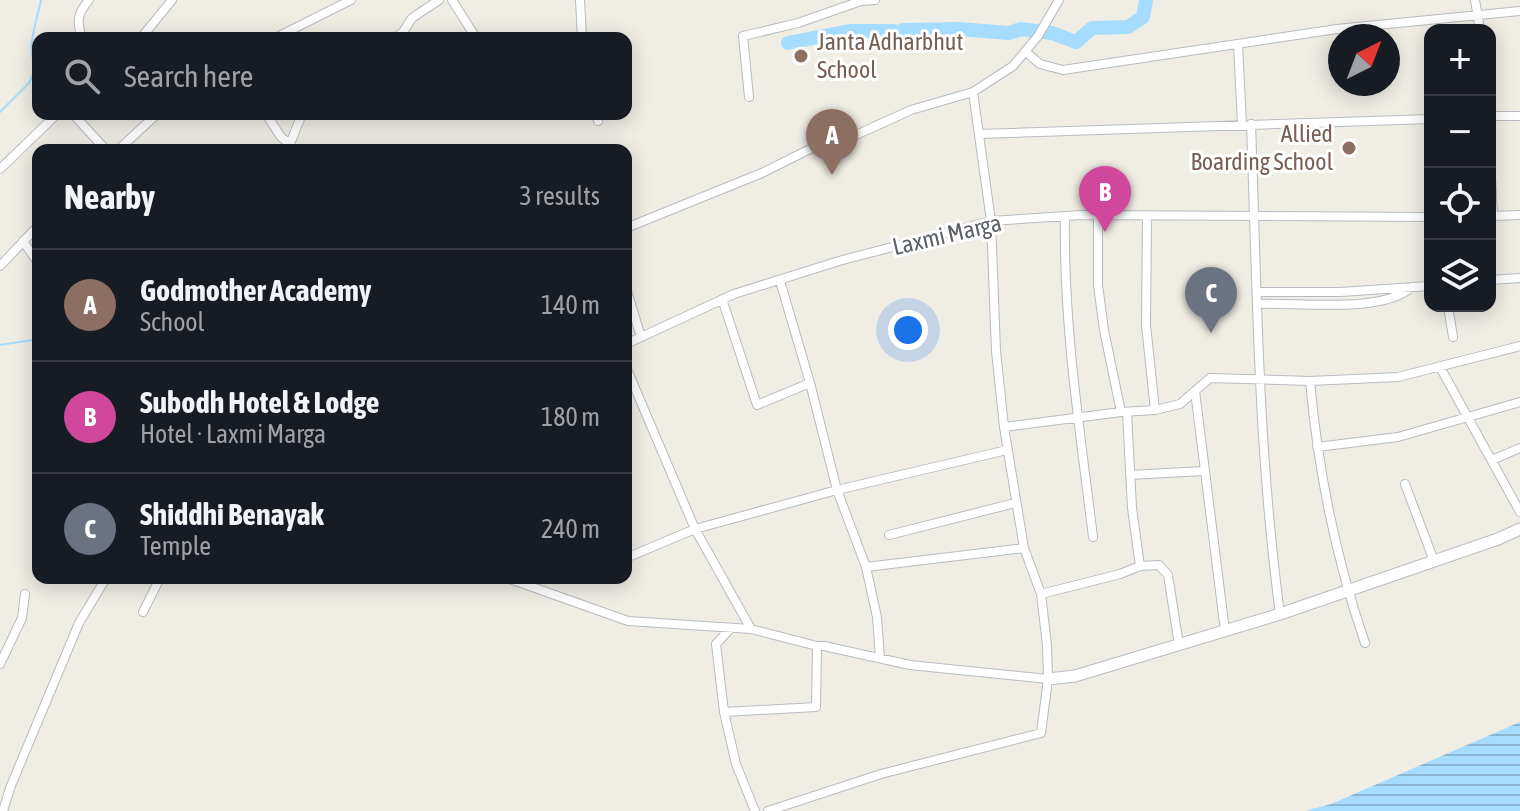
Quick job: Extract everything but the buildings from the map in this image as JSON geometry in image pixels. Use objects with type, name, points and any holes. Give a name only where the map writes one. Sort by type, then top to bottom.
[{"type":"street","points":[[80,32],[77,19],[89,0]]},
{"type":"street","points":[[146,32],[172,0]]},
{"type":"street","points":[[287,32],[351,0]]},
{"type":"street","points":[[403,32],[412,18],[439,0]]},
{"type":"street","points":[[452,0],[472,32]]},
{"type":"street","points":[[580,0],[582,32]]},
{"type":"street","points":[[749,97],[743,36],[798,23],[861,1],[875,0]]},
{"type":"street","points":[[632,226],[762,173],[814,147],[845,140],[911,110],[973,92],[1013,66],[1041,33],[1059,0]]},
{"type":"street","points":[[1475,0],[1479,24]]},
{"type":"street","points":[[1026,52],[1040,64],[1063,70],[1337,29],[1520,11]]},
{"type":"street","points":[[1238,44],[1255,216],[1259,380],[1269,529],[1280,614]]},
{"type":"street","points":[[768,811],[881,774],[1041,733],[1048,679],[1041,594],[1024,548],[1007,450],[996,351],[991,221],[973,92]]},
{"type":"street","points":[[1496,116],[1520,116]]},
{"type":"street","points":[[979,134],[1424,119]]},
{"type":"street","points":[[0,169],[51,120]]},
{"type":"street","points":[[78,120],[100,144]]},
{"type":"street","points":[[124,144],[150,120]]},
{"type":"street","points":[[270,120],[281,137],[290,144],[300,120]]},
{"type":"street","points":[[1098,215],[1098,285],[1104,330],[1124,412],[1140,566]]},
{"type":"street","name":"Laxmi Marga","points":[[632,341],[722,299],[839,261],[991,221],[1098,215],[1424,217]]},
{"type":"street","points":[[1496,216],[1520,215]]},
{"type":"street","points":[[1065,216],[1064,268],[1093,537]]},
{"type":"street","points":[[1147,217],[1146,325],[1155,410]]},
{"type":"street","points":[[0,266],[32,232]]},
{"type":"street","points":[[23,241],[32,254]]},
{"type":"street","points":[[1496,280],[1520,278]]},
{"type":"street","points":[[780,281],[837,490],[866,567],[877,617],[880,658]]},
{"type":"street","points":[[1257,304],[1362,305],[1399,295],[1413,286]]},
{"type":"street","points":[[1257,292],[1340,292],[1424,286]]},
{"type":"street","points":[[722,299],[757,405],[810,383]]},
{"type":"street","points":[[632,308],[641,337]]},
{"type":"street","points":[[1449,312],[1453,337]]},
{"type":"street","points":[[1004,427],[1155,410],[1180,404],[1210,378],[1310,381],[1398,377],[1520,346]]},
{"type":"street","points":[[1440,367],[1520,512]]},
{"type":"street","points":[[632,381],[695,529],[751,629]]},
{"type":"street","points":[[1310,381],[1317,447],[1347,591],[1365,643]]},
{"type":"street","points":[[1195,391],[1225,631]]},
{"type":"street","points":[[1317,447],[1398,437],[1520,402]]},
{"type":"street","points":[[1492,460],[1520,448]]},
{"type":"street","points":[[632,555],[695,529],[837,490],[1007,450]]},
{"type":"street","points":[[1130,475],[1203,471]]},
{"type":"street","points":[[1405,484],[1434,561]]},
{"type":"street","points":[[1509,491],[1520,486]]},
{"type":"street","points":[[889,535],[1015,503]]},
{"type":"street","points":[[524,584],[628,621],[751,629],[910,665],[1048,679],[1075,676],[1280,614],[1520,529]]},
{"type":"street","points":[[866,567],[1024,548]]},
{"type":"street","points":[[1041,594],[1140,566],[1159,565],[1168,575],[1179,645]]},
{"type":"street","points":[[3,811],[79,623],[102,584]]},
{"type":"street","points":[[143,612],[157,584]]},
{"type":"street","points":[[0,664],[22,618],[25,594]]},
{"type":"street","points":[[731,628],[716,644],[724,712],[736,764],[755,811]]},
{"type":"street","points":[[724,712],[816,707],[817,646]]},
{"type":"water","points":[[1520,722],[1520,811],[1305,811],[1331,804]]},
{"type":"waterway","points":[[34,32],[41,0]]},
{"type":"waterway","points":[[903,30],[958,29],[1009,33],[1021,29],[1052,33],[1076,42],[1092,28],[1128,27],[1143,17],[1146,0]]},
{"type":"waterway","points":[[788,43],[849,31],[894,31]]},
{"type":"waterway","points":[[32,43],[32,52]]},
{"type":"waterway","points":[[0,112],[32,77]]},
{"type":"waterway","points":[[0,345],[32,340]]},
{"type":"place","name":"Janta Adharbhut School","points":[[801,56]]},
{"type":"place","name":"Allied Boarding School","points":[[1349,148]]},
{"type":"place","name":"Godmother Academy","points":[[832,175]]},
{"type":"place","name":"Subodh Hotel & Lodge","points":[[1105,232]]},
{"type":"place","name":"Shiddhi Benayak","points":[[1211,333]]}]
